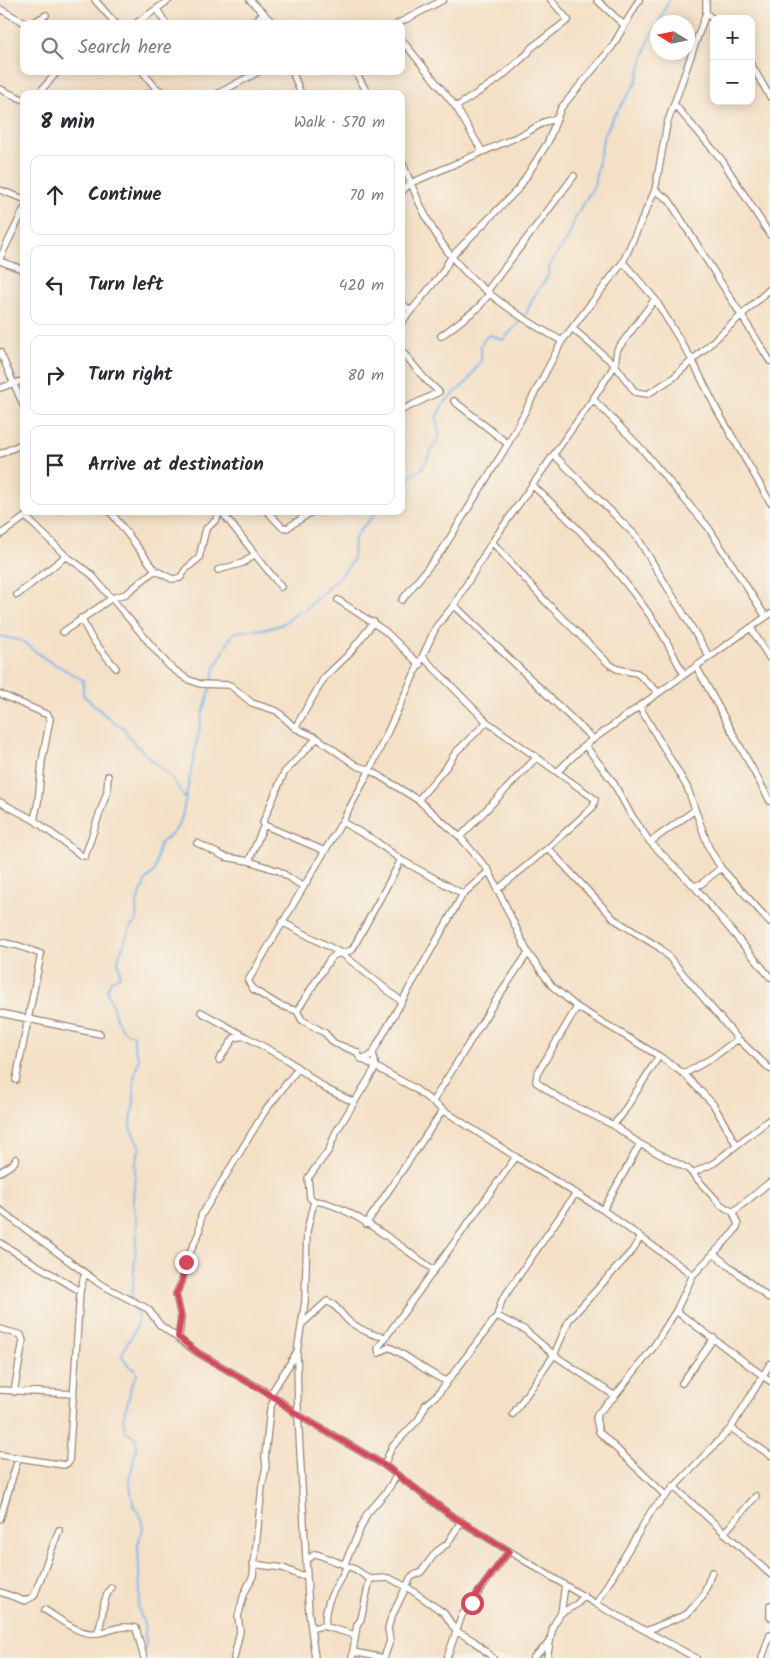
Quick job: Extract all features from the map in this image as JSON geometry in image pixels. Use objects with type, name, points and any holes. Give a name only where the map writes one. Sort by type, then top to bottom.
[{"type":"street","points":[[141,20],[169,0]]},
{"type":"street","points":[[250,0],[270,20]]},
{"type":"street","points":[[405,20],[443,0]]},
{"type":"street","points":[[456,107],[500,78],[528,53],[531,48],[568,20],[550,0]]},
{"type":"street","points":[[598,0],[624,25]]},
{"type":"street","points":[[405,318],[442,273],[451,257],[519,188],[548,142],[562,108],[612,47],[639,0]]},
{"type":"street","points":[[402,600],[443,549],[508,444],[562,341],[623,262],[655,190],[667,124],[706,13],[706,0]]},
{"type":"street","points":[[98,1],[113,20]]},
{"type":"street","points":[[0,9],[20,20]]},
{"type":"street","points":[[157,9],[164,20]]},
{"type":"street","points":[[256,20],[264,13]]},
{"type":"street","points":[[706,13],[710,16]]},
{"type":"street","points":[[38,20],[46,15]]},
{"type":"street","points":[[405,44],[456,107],[482,152]]},
{"type":"street","points":[[755,71],[770,97]]},
{"type":"street","points":[[41,90],[55,75]]},
{"type":"street","points":[[145,75],[155,90]]},
{"type":"street","points":[[234,90],[255,75]]},
{"type":"street","points":[[294,75],[299,90]]},
{"type":"street","points":[[357,75],[366,90]]},
{"type":"street","points":[[0,89],[20,98]]},
{"type":"street","points":[[674,104],[722,160],[770,235]]},
{"type":"street","points":[[405,188],[411,183],[526,133],[544,122],[557,119]]},
{"type":"street","points":[[405,169],[438,239],[451,257],[515,315],[562,341]]},
{"type":"street","points":[[441,336],[478,308],[574,176]]},
{"type":"street","points":[[0,190],[20,198]]},
{"type":"street","points":[[655,190],[669,200],[770,361]]},
{"type":"street","points":[[20,217],[0,259],[20,268]]},
{"type":"street","points":[[623,262],[655,299],[692,360],[717,410],[770,502]]},
{"type":"street","points":[[572,328],[615,365],[636,392],[648,394],[673,378],[770,289]]},
{"type":"street","points":[[655,299],[617,350],[615,365],[593,399],[492,542],[454,605],[436,627],[370,770],[342,822],[302,886],[248,981],[254,990],[278,1005],[297,1011],[305,1022],[325,1033],[334,1043],[358,1052],[360,1058],[432,1101],[516,1157],[603,1210],[693,1275]]},
{"type":"street","points":[[405,306],[410,311]]},
{"type":"street","points":[[0,352],[20,399]]},
{"type":"street","points":[[405,355],[425,379],[439,392],[405,409]]},
{"type":"street","points":[[0,388],[20,381]]},
{"type":"street","points":[[557,772],[593,739],[768,616],[708,527],[640,447],[593,399]]},
{"type":"street","points":[[454,401],[508,444]]},
{"type":"street","points":[[0,454],[20,445]]},
{"type":"street","points":[[554,455],[637,537],[709,656]]},
{"type":"street","points":[[532,485],[565,514],[626,584],[659,628],[684,674]]},
{"type":"street","points":[[0,535],[28,515]]},
{"type":"street","points":[[113,515],[155,570],[172,579],[180,578],[186,569],[199,558],[206,529],[217,520],[219,515]]},
{"type":"street","points":[[223,515],[281,587]]},
{"type":"street","points":[[271,515],[282,527],[287,528],[307,515]]},
{"type":"street","points":[[26,517],[66,556],[91,574],[164,662],[187,679],[200,684],[230,686],[252,703],[277,711],[295,728],[316,738],[357,766],[370,770],[418,800],[460,837],[489,871],[528,953],[552,986],[577,1007],[659,1056],[684,1074],[713,1104],[736,1144]]},
{"type":"street","points":[[492,542],[546,602],[608,664],[617,669],[637,673],[658,692]]},
{"type":"street","points":[[218,570],[243,563],[255,554]]},
{"type":"street","points":[[17,595],[66,556]]},
{"type":"street","points":[[63,632],[112,598],[126,594],[155,570]]},
{"type":"street","points":[[338,600],[374,622],[420,665]]},
{"type":"street","points":[[454,605],[593,739]]},
{"type":"street","points":[[81,618],[92,639],[116,668]]},
{"type":"street","points":[[295,728],[324,678],[348,655],[374,622]]},
{"type":"street","points":[[751,628],[770,659]]},
{"type":"street","points":[[423,656],[488,722],[596,799],[596,803],[548,848],[497,890]]},
{"type":"street","points":[[696,666],[770,801]]},
{"type":"street","points":[[0,694],[48,715],[50,720],[34,820]]},
{"type":"street","points":[[638,706],[682,779],[709,848],[721,868],[770,922]]},
{"type":"street","points":[[418,800],[456,752],[488,722]]},
{"type":"street","points":[[249,862],[264,825],[263,819],[284,773],[316,738]]},
{"type":"street","points":[[585,745],[613,782],[630,813],[650,842],[701,893],[770,977]]},
{"type":"street","points":[[460,837],[536,758]]},
{"type":"street","points":[[0,802],[34,820],[82,856],[85,856],[107,792],[108,776]]},
{"type":"street","points":[[650,842],[695,810]]},
{"type":"street","points":[[342,822],[374,840],[401,860],[463,894]]},
{"type":"street","points":[[264,825],[325,851]]},
{"type":"street","points":[[197,843],[225,857],[279,871],[302,886]]},
{"type":"street","points":[[548,848],[610,915],[668,956],[738,1038],[770,1069]]},
{"type":"street","points":[[297,1011],[325,966],[335,955],[352,950],[401,860]]},
{"type":"street","points":[[694,886],[701,884],[721,868]]},
{"type":"street","points":[[360,1058],[369,1057],[374,1053],[463,894],[489,871]]},
{"type":"street","points":[[701,884],[701,893]]},
{"type":"street","points":[[282,922],[341,953],[402,1001]]},
{"type":"street","points":[[0,942],[41,954],[30,1019],[16,1080]]},
{"type":"street","points":[[432,1101],[528,953]]},
{"type":"street","points":[[577,1007],[535,1079],[536,1082],[562,1100],[613,1125],[640,1144],[693,1173],[721,1205],[733,1212],[738,1226],[693,1275],[676,1311],[652,1349],[615,1396],[598,1413],[596,1418],[599,1432],[665,1495]]},
{"type":"street","points":[[201,1012],[286,1059],[297,1070],[326,1089],[354,1102]]},
{"type":"street","points":[[0,1013],[100,1034]]},
{"type":"street","points":[[219,1060],[234,1038],[243,1036]]},
{"type":"street","points":[[684,1074],[712,1058],[738,1038]]},
{"type":"street","points":[[374,1053],[376,1067],[336,1132],[329,1150],[308,1178],[310,1198],[314,1202],[332,1204],[366,1224],[434,1270]]},
{"type":"street","points":[[613,1125],[621,1116],[659,1056]]},
{"type":"street","points":[[178,1337],[181,1317],[176,1294],[182,1282],[187,1259],[200,1233],[201,1216],[265,1111],[297,1070]]},
{"type":"street","points":[[366,1224],[443,1110]]},
{"type":"street","points":[[693,1173],[714,1163],[770,1119]]},
{"type":"street","points":[[603,1210],[640,1144]]},
{"type":"street","points":[[446,1381],[427,1372],[389,1347],[382,1353],[377,1351],[385,1336],[516,1157]]},
{"type":"street","points":[[0,1172],[13,1164],[16,1159]]},
{"type":"street","points":[[733,1212],[770,1182]]},
{"type":"street","points":[[384,1465],[392,1447],[405,1436],[419,1419],[426,1404],[438,1394],[497,1316],[502,1300],[576,1193]]},
{"type":"street","points":[[314,1202],[307,1231],[302,1324],[297,1352],[298,1415],[306,1560],[315,1658]]},
{"type":"street","points":[[0,1210],[113,1292],[148,1309],[160,1325],[212,1362],[272,1396],[298,1415],[384,1465],[460,1520],[509,1551],[596,1604],[693,1657]]},
{"type":"street","points":[[513,1414],[554,1355],[569,1320],[632,1251],[640,1238]]},
{"type":"street","points":[[0,1243],[80,1291]]},
{"type":"street","points":[[714,1254],[770,1299]]},
{"type":"street","points":[[0,1455],[18,1459],[68,1464],[80,1291],[86,1273]]},
{"type":"street","points":[[302,1324],[327,1301],[340,1308],[351,1323],[374,1336],[385,1336]]},
{"type":"street","points":[[676,1311],[770,1381]]},
{"type":"street","points":[[497,1316],[525,1330],[554,1355],[615,1396]]},
{"type":"street","points":[[0,1329],[16,1332],[21,1335],[23,1342],[14,1392]]},
{"type":"street","points":[[682,1383],[714,1338]]},
{"type":"street","points":[[234,1658],[240,1631],[238,1618],[244,1594],[252,1581],[262,1486],[266,1467],[265,1457],[272,1396],[297,1352]]},
{"type":"street","points":[[596,1604],[652,1510],[673,1486],[731,1428],[764,1377],[770,1364]]},
{"type":"street","points":[[0,1390],[74,1394]]},
{"type":"street","points":[[731,1428],[770,1455]]},
{"type":"street","points":[[0,1519],[18,1459]]},
{"type":"street","points":[[326,1626],[324,1611],[367,1514],[387,1491],[397,1475]]},
{"type":"street","points":[[673,1486],[770,1574]]},
{"type":"street","points":[[724,1533],[756,1496]]},
{"type":"street","points":[[384,1657],[390,1641],[388,1628],[391,1618],[411,1577],[421,1572],[436,1552],[446,1544],[459,1525],[460,1520]]},
{"type":"street","points":[[0,1592],[25,1601],[34,1596],[59,1530]]},
{"type":"street","points":[[447,1658],[455,1641],[458,1624],[476,1595],[509,1551]]},
{"type":"street","points":[[306,1560],[315,1554],[346,1565],[370,1579],[389,1578],[407,1587],[444,1613],[456,1631],[474,1641],[493,1658]]},
{"type":"street","points":[[253,1564],[283,1568],[299,1576],[308,1576]]},
{"type":"street","points":[[646,1631],[687,1614],[702,1596],[712,1572]]},
{"type":"street","points":[[370,1579],[355,1635],[353,1655],[391,1658]]},
{"type":"street","points":[[547,1658],[553,1626],[561,1613],[565,1585]]},
{"type":"street","points":[[97,1633],[102,1623],[105,1596],[111,1588]]},
{"type":"street","points":[[561,1613],[577,1604],[584,1596]]},
{"type":"street","points":[[770,1605],[770,1617]]},
{"type":"street","points":[[45,1610],[84,1633],[97,1633],[120,1625],[136,1628],[144,1658]]},
{"type":"street","points":[[312,1628],[326,1626],[355,1635]]},
{"type":"street","points":[[762,1658],[770,1635]]},
{"type":"street","points":[[533,1658],[550,1642]]},
{"type":"waterway","points":[[662,15],[669,0]]},
{"type":"waterway","points":[[405,482],[414,473],[421,470],[440,435],[436,419],[443,404],[468,381],[481,360],[481,345],[486,337],[491,335],[503,340],[525,316],[534,296],[548,276],[550,264],[568,238],[576,216],[594,186],[603,139],[612,119],[636,83],[650,38]]},
{"type":"waterway","points":[[212,682],[214,670],[233,633],[274,627],[297,613],[304,611],[349,566],[353,559],[353,543],[361,529],[374,515]]},
{"type":"waterway","points":[[0,636],[22,641],[44,658],[83,680],[83,695],[114,723],[124,728],[137,746],[173,780],[184,798]]},
{"type":"waterway","points":[[132,1299],[137,1228],[133,1198],[136,1162],[140,1147],[130,1128],[134,1101],[134,1078],[139,1058],[134,1046],[134,1035],[122,1029],[107,990],[111,981],[120,976],[118,959],[131,926],[136,922],[137,903],[145,882],[155,870],[159,845],[175,831],[182,817],[202,716],[211,687]]},
{"type":"waterway","points":[[132,1303],[138,1316],[138,1323],[125,1346],[122,1356],[129,1366],[135,1369],[137,1375],[131,1386],[124,1420],[125,1430],[135,1437],[137,1447],[129,1480],[134,1507],[142,1518],[143,1528],[138,1544],[140,1596],[138,1608],[144,1624],[146,1642],[144,1651]]},
{"type":"route","points":[[186,1262],[182,1282],[176,1294],[181,1317],[181,1328],[178,1337],[198,1353],[274,1397],[298,1415],[384,1465],[449,1514],[509,1551],[472,1603]]}]
